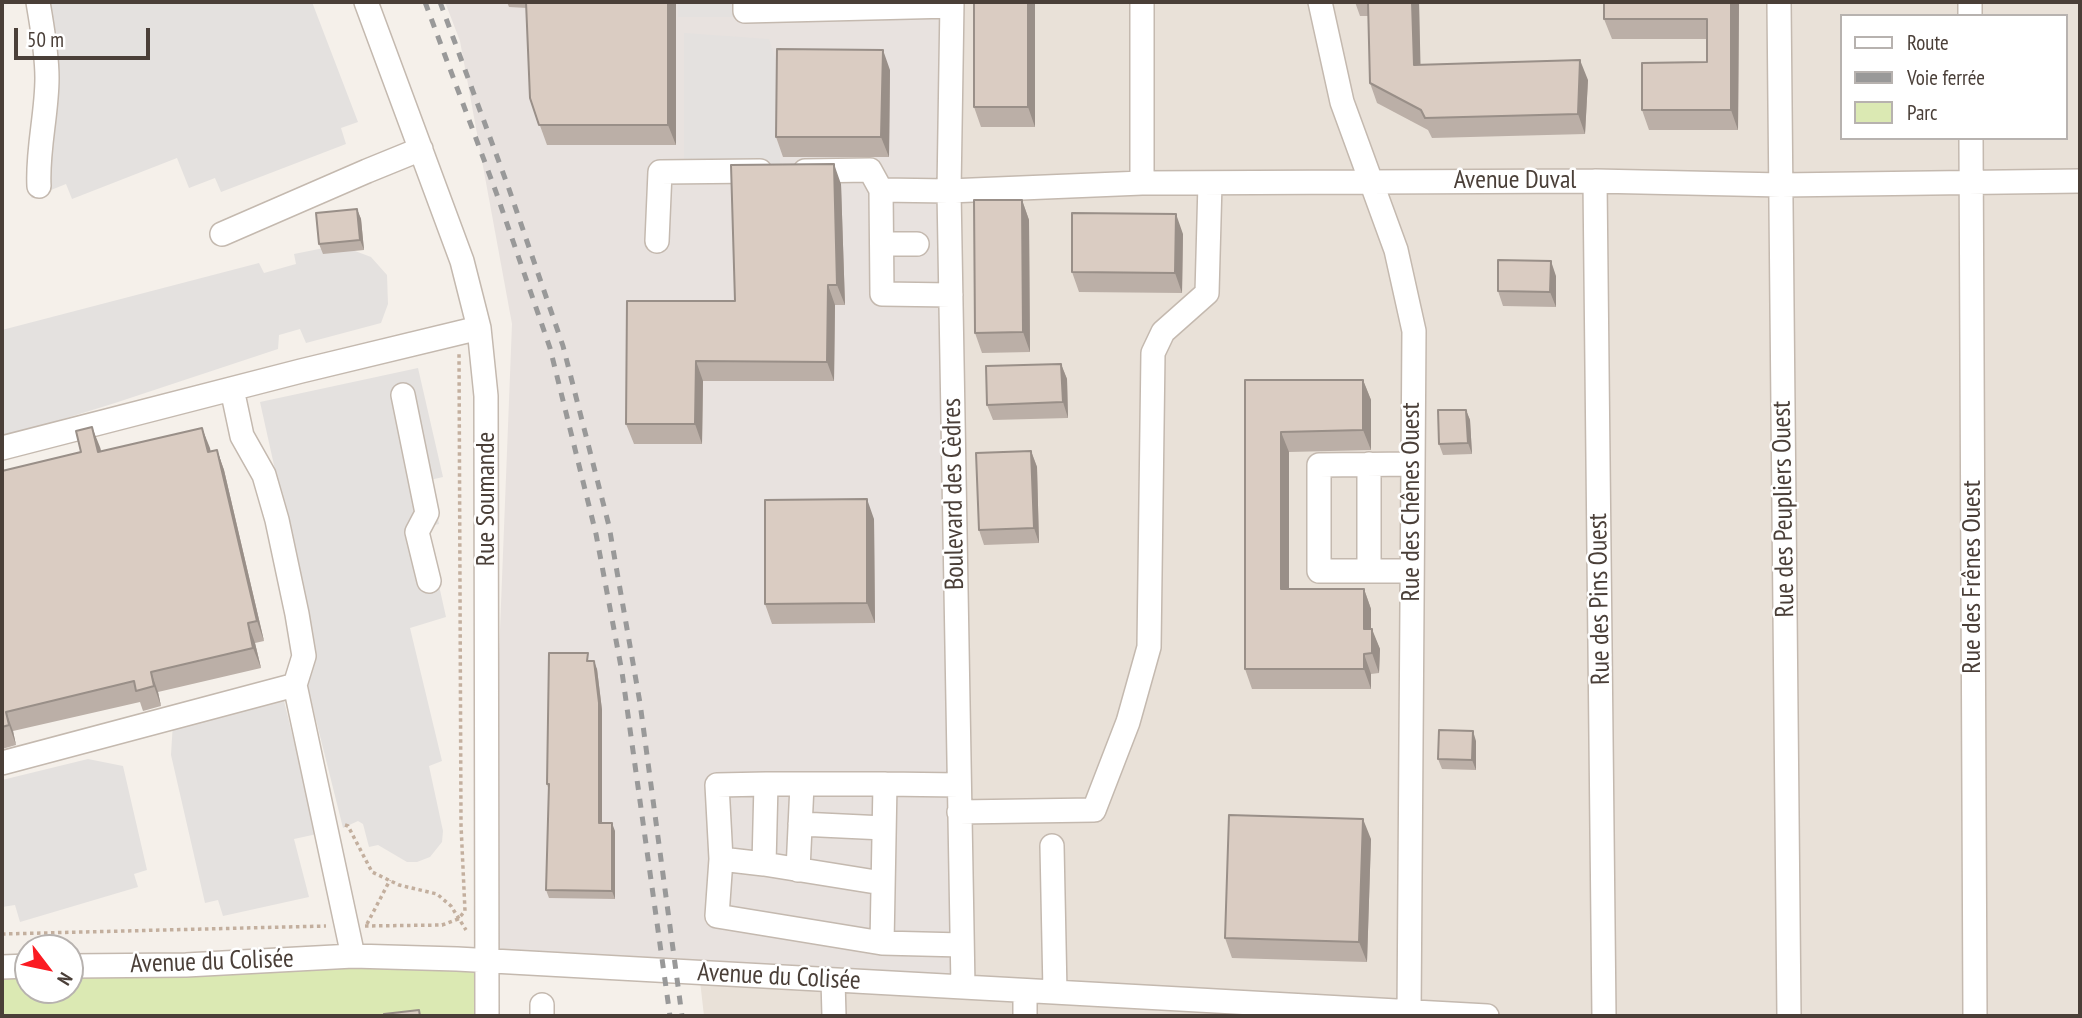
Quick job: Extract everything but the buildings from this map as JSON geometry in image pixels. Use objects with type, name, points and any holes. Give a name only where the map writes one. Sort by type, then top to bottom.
[{"type":"street","points":[[38,2],[44,31],[47,79],[44,131],[38,162],[39,186]]},
{"type":"street","name":"Rue Soumande","points":[[366,2],[462,261],[469,330],[486,396],[487,1016]]},
{"type":"street","points":[[745,2],[746,10],[952,4]]},
{"type":"street","points":[[1142,2],[1142,183]]},
{"type":"street","name":"Rue des Chênes Ouest","points":[[1320,2],[1342,102],[1396,250],[1414,331],[1409,1014]]},
{"type":"street","name":"Rue des Peupliers Ouest","points":[[1779,2],[1789,1016]]},
{"type":"street","name":"Boulevard des Cèdres","points":[[952,4],[949,191],[963,987]]},
{"type":"street","name":"Rue des Frênes Ouest","points":[[1971,140],[1975,1016]]},
{"type":"street","points":[[222,234],[421,149]]},
{"type":"street","points":[[657,241],[660,172],[870,170],[881,190],[882,294],[951,295]]},
{"type":"street","name":"Avenue Duval","points":[[881,190],[949,191],[1142,183],[1370,181],[1595,181],[1781,185],[2080,181]]},
{"type":"street","name":"Rue des Pins Ouest","points":[[1595,181],[1604,1016]]},
{"type":"street","points":[[959,812],[1094,810],[1098,800],[1128,722],[1149,647],[1153,353],[1163,332],[1207,293],[1210,183]]},
{"type":"street","points":[[882,244],[917,244]]},
{"type":"street","points":[[2,448],[469,330]]},
{"type":"street","points":[[232,389],[242,436],[264,475],[277,520],[304,656],[295,685],[324,820],[356,925],[353,956]]},
{"type":"street","points":[[403,395],[428,513],[417,532],[429,581]]},
{"type":"street","points":[[1412,570],[1319,572],[1319,464],[1413,464]]},
{"type":"street","points":[[1369,464],[1369,571]]},
{"type":"street","points":[[2,763],[295,685]]},
{"type":"street","points":[[881,943],[884,783]]},
{"type":"street","points":[[764,864],[766,784]]},
{"type":"street","points":[[959,785],[717,785],[721,859],[717,916],[881,943],[961,945]]},
{"type":"street","points":[[798,870],[802,785]]},
{"type":"street","points":[[800,824],[884,828]]},
{"type":"street","points":[[1052,846],[1055,992]]},
{"type":"street","points":[[721,859],[882,883]]},
{"type":"street","name":"Avenue du Colisée","points":[[84,966],[186,965],[353,956],[1025,990],[1216,1009],[1487,1016]]},
{"type":"street","points":[[833,980],[834,1016]]},
{"type":"street","points":[[1025,990],[1025,1016]]},
{"type":"path","points":[[2,934],[442,925],[458,919],[465,911],[461,825],[469,330]]},
{"type":"path","points":[[324,820],[348,826],[372,872],[399,885],[437,894],[451,905],[458,919]]},
{"type":"path","points":[[356,925],[390,880]]},
{"type":"shaded area","points":[[54,2],[312,2],[358,122],[341,128],[346,144],[221,192],[215,178],[189,188],[177,158],[72,199],[66,184],[31,198],[39,186],[39,8]]},
{"type":"shaded area","points":[[445,2],[948,2],[963,987],[487,961],[512,324],[460,41]]},
{"type":"shaded area","points":[[678,2],[736,2],[736,17],[678,17]]},
{"type":"shaded area","points":[[948,2],[2080,2],[2080,1016],[704,1016],[699,972]]},
{"type":"shaded area","points":[[684,33],[769,39],[780,74],[780,165],[684,166]]},
{"type":"shaded area","points":[[339,245],[371,257],[387,275],[388,304],[381,323],[306,343],[300,329],[279,335],[278,349],[2,438],[2,330],[259,263],[264,273],[296,264],[294,254]]},
{"type":"shaded area","points":[[418,368],[443,477],[430,480],[439,524],[426,527],[446,617],[410,628],[442,761],[429,766],[443,831],[442,842],[430,857],[417,862],[407,862],[378,845],[369,847],[363,824],[358,821],[343,828],[307,684],[314,646],[260,402]]},
{"type":"shaded area","points":[[283,697],[317,834],[294,839],[309,897],[223,916],[218,900],[205,903],[171,755],[173,722]]},
{"type":"shaded area","points":[[88,759],[123,766],[147,870],[134,874],[138,887],[20,922],[15,905],[2,907],[2,780]]},
{"type":"green space","points":[[487,961],[487,1016],[2,1016],[2,964],[14,964],[14,1004],[84,1004],[84,963]]},
{"type":"railway","points":[[425,2],[496,192],[550,348],[596,534],[622,672],[670,1016]]},
{"type":"railway","points":[[440,2],[563,346],[609,526],[640,703],[682,1016]]}]
